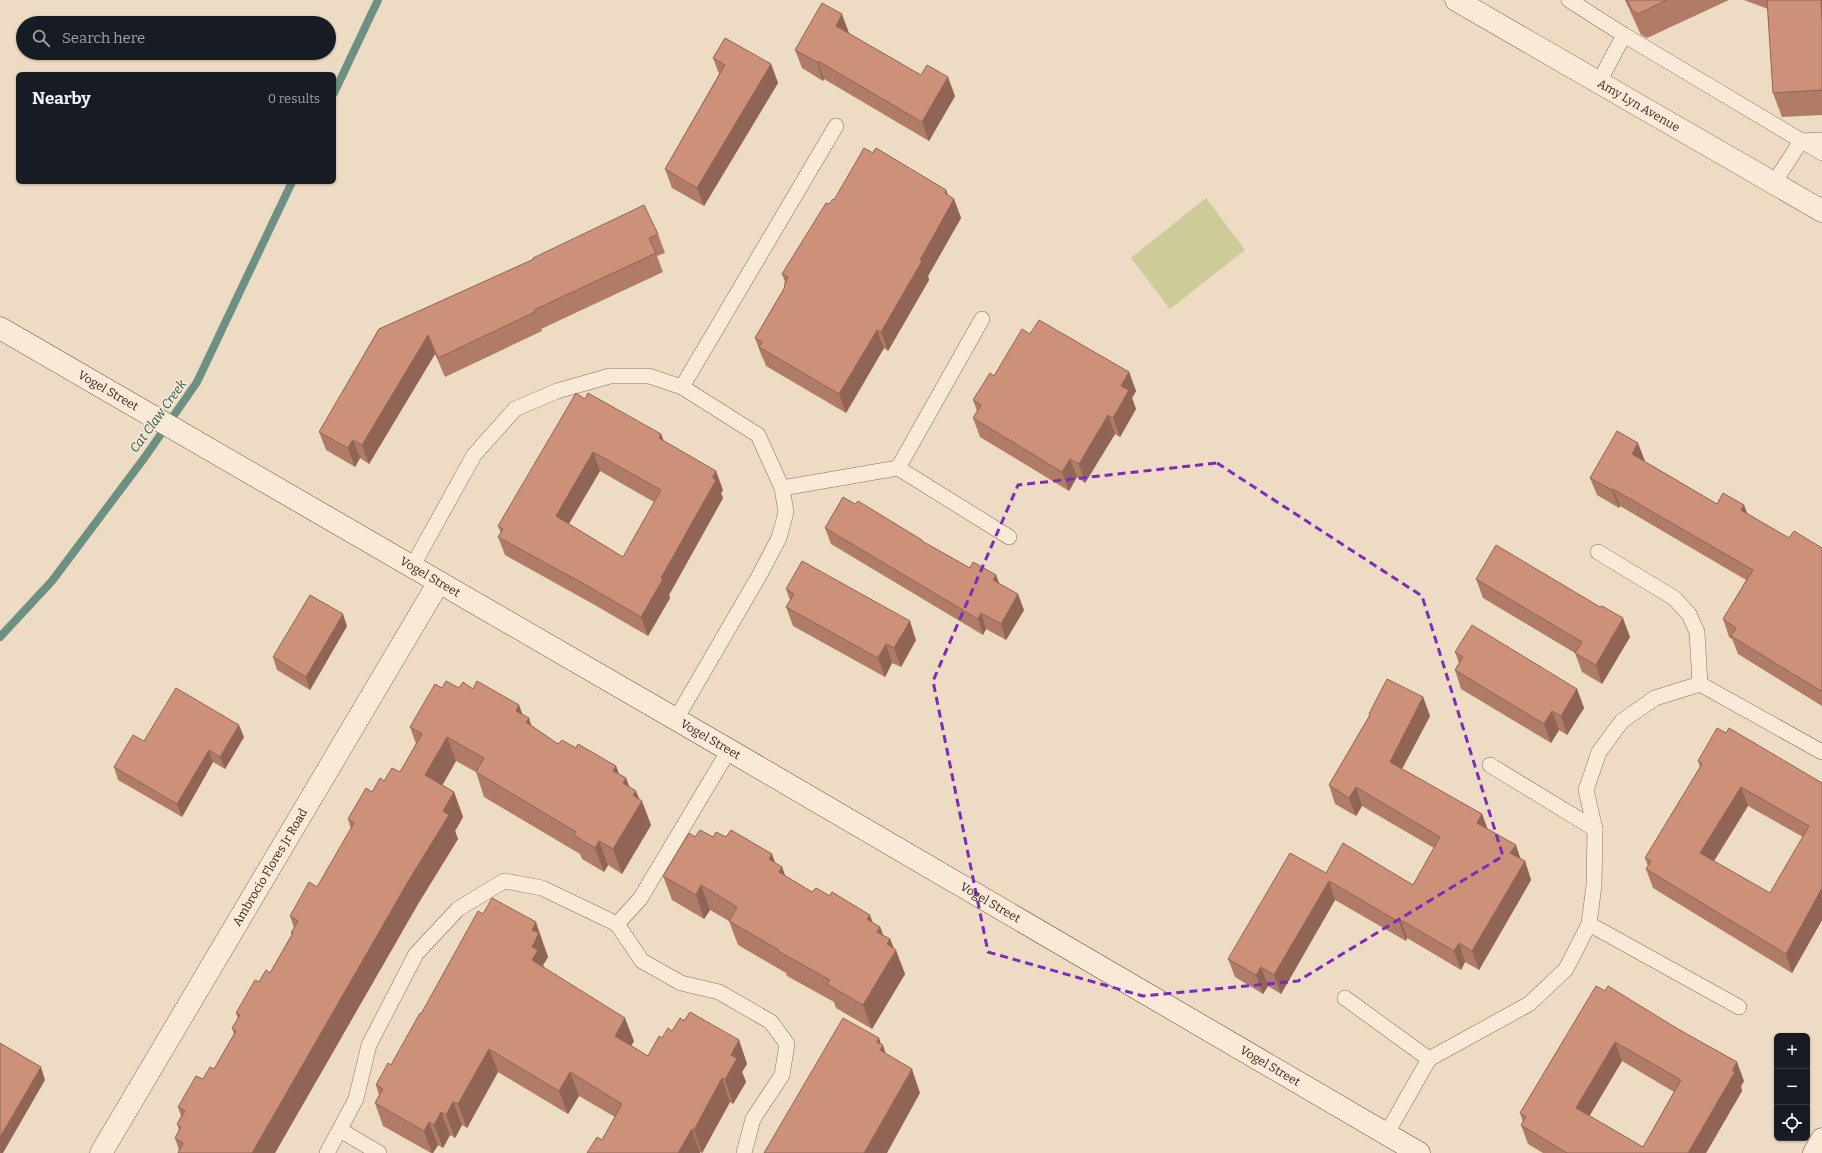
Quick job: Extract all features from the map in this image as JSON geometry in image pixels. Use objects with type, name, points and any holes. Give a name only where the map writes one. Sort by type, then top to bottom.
[{"type":"street","name":"Amy Lyn Avenue","points":[[1460,1],[1822,211]]},
{"type":"street","name":"Vogel Street","points":[[0,328],[676,719],[1420,1153]]},
{"type":"street","name":"Ambrocio Flores Jr Road","points":[[101,1153],[439,582]]},
{"type":"street","points":[[1814,1153],[1822,1139]]},
{"type":"lane","points":[[1569,0],[1624,35],[1822,153]]},
{"type":"lane","points":[[1599,82],[1624,35]]},
{"type":"lane","points":[[682,387],[836,126]]},
{"type":"lane","points":[[1801,141],[1822,140]]},
{"type":"lane","points":[[1774,183],[1801,141]]},
{"type":"lane","points":[[898,468],[982,318]]},
{"type":"lane","points":[[412,566],[474,455],[514,409],[557,390],[610,376],[649,376],[682,387],[758,435],[782,488],[786,512],[779,538],[760,576],[676,719]]},
{"type":"lane","points":[[782,488],[898,468],[1009,537]]},
{"type":"lane","points":[[1598,552],[1674,598],[1689,614],[1697,632],[1700,684]]},
{"type":"lane","points":[[1387,1133],[1429,1059],[1529,1004],[1566,968],[1589,924],[1594,885],[1595,829],[1586,790],[1599,752],[1622,721],[1655,698],[1700,684],[1822,752]]},
{"type":"lane","points":[[617,924],[640,899],[729,750]]},
{"type":"lane","points":[[1490,765],[1595,829]]},
{"type":"lane","points":[[327,1153],[356,1100],[369,1045],[416,954],[458,910],[504,881],[542,888],[617,924],[642,961],[681,983],[719,992],[771,1022],[787,1044],[782,1075],[753,1119],[744,1153]]},
{"type":"lane","points":[[1589,924],[1739,1007]]},
{"type":"lane","points":[[1345,998],[1429,1059]]},
{"type":"lane","points":[[340,1130],[379,1153]]},
{"type":"highlighted area","points":[[1217,463],[1422,596],[1503,856],[1298,981],[1143,996],[988,952],[933,681],[1018,485]]},
{"type":"shaded area","points":[[1206,198],[1245,250],[1170,309],[1131,258]]},
{"type":"building","points":[[1627,0],[1667,0],[1638,14],[1632,10]]},
{"type":"building","points":[[1767,0],[1821,0],[1822,90],[1773,93]]},
{"type":"building","points":[[822,3],[842,14],[836,26],[921,75],[927,65],[948,77],[922,122],[818,61],[817,62],[795,50]]},
{"type":"building","points":[[725,38],[771,64],[697,188],[665,169],[725,65],[713,58]]},
{"type":"building","points":[[864,148],[873,153],[876,148],[946,190],[945,193],[954,199],[920,260],[922,261],[881,332],[877,330],[839,394],[759,347],[762,342],[755,338],[785,287],[784,286],[788,277],[782,274],[826,203],[829,204],[833,199],[834,200]]},
{"type":"building","points":[[644,205],[658,234],[649,238],[656,253],[534,310],[535,312],[438,358],[428,335],[362,445],[353,440],[348,448],[319,432],[379,329],[534,259],[533,258]]},
{"type":"building","points":[[1039,320],[1129,372],[1121,386],[1129,390],[1113,418],[1108,415],[1079,464],[1070,459],[1062,472],[973,418],[981,405],[973,400],[990,373],[994,376],[1022,329],[1030,334]]},
{"type":"building","points":[[576,393],[585,399],[588,393],[661,434],[659,438],[716,471],[712,477],[716,480],[641,617],[498,537],[503,529],[498,526]],"holes":[[[593,452],[661,490],[623,557],[556,516]]]},
{"type":"building","points":[[1617,431],[1638,443],[1632,454],[1717,504],[1723,493],[1744,505],[1741,510],[1789,538],[1794,531],[1822,548],[1821,691],[1731,636],[1736,628],[1723,619],[1753,570],[1613,489],[1612,490],[1590,478]]},
{"type":"building","points":[[843,497],[855,504],[858,501],[922,541],[970,568],[973,562],[996,575],[993,580],[1018,594],[1001,624],[981,613],[978,619],[825,528]]},
{"type":"building","points":[[1496,545],[1600,607],[1602,606],[1623,618],[1596,665],[1575,653],[1582,642],[1476,579]]},
{"type":"building","points":[[802,561],[910,621],[894,648],[886,644],[878,658],[786,607],[794,594],[786,589]]},
{"type":"building","points":[[310,595],[343,614],[306,677],[273,657]]},
{"type":"building","points":[[1472,625],[1577,689],[1561,716],[1552,711],[1544,724],[1455,670],[1463,657],[1455,652]]},
{"type":"building","points":[[1387,679],[1423,697],[1390,762],[1482,814],[1477,823],[1516,845],[1510,853],[1525,861],[1472,951],[1459,943],[1454,951],[1401,920],[1399,922],[1329,881],[1274,975],[1261,967],[1256,975],[1228,959],[1290,853],[1326,873],[1343,843],[1413,885],[1440,837],[1356,787],[1349,798],[1329,785],[1370,715],[1369,714]]},
{"type":"building","points":[[446,681],[459,688],[463,682],[473,689],[477,681],[519,705],[516,711],[529,718],[526,722],[558,744],[562,740],[576,748],[578,744],[616,766],[613,771],[626,778],[623,783],[636,791],[633,795],[642,801],[613,849],[599,841],[595,848],[574,835],[576,832],[476,772],[484,758],[447,737],[425,775],[454,792],[443,811],[449,815],[409,880],[252,1153],[178,1153],[183,1143],[175,1138],[181,1127],[177,1124],[185,1111],[178,1107],[196,1076],[203,1079],[210,1067],[214,1069],[236,1031],[232,1028],[240,1015],[236,1013],[255,980],[259,982],[266,970],[270,973],[293,933],[291,933],[298,921],[290,916],[309,882],[317,887],[354,823],[348,819],[366,788],[372,792],[380,778],[384,781],[392,768],[400,772],[422,734],[410,727],[435,684],[442,688]]},
{"type":"building","points":[[176,688],[239,725],[220,757],[209,750],[177,804],[114,767],[133,735],[144,741]]},
{"type":"building","points":[[1717,728],[1726,733],[1729,728],[1822,783],[1822,888],[1786,954],[1646,869],[1651,861],[1645,858],[1702,764],[1698,761]],"holes":[[[1741,787],[1809,826],[1770,893],[1700,853]]]},
{"type":"building","points":[[700,830],[713,837],[716,832],[726,837],[731,830],[772,854],[769,859],[782,867],[779,872],[812,892],[816,888],[830,896],[832,892],[870,915],[867,919],[880,927],[877,932],[890,939],[887,944],[896,950],[863,1005],[827,984],[830,980],[729,921],[737,907],[701,885],[696,895],[663,876],[689,833],[695,837]]},
{"type":"building","points":[[492,898],[536,922],[532,930],[539,933],[532,947],[538,950],[532,960],[625,1018],[615,1036],[648,1056],[659,1036],[662,1038],[668,1028],[672,1031],[680,1018],[684,1021],[690,1012],[739,1040],[731,1055],[737,1058],[725,1080],[722,1078],[694,1130],[692,1129],[678,1153],[587,1153],[597,1137],[602,1140],[622,1104],[570,1072],[559,1091],[489,1049],[458,1104],[453,1102],[446,1115],[441,1112],[434,1125],[429,1122],[424,1131],[375,1103],[383,1089],[376,1085],[388,1063],[391,1065],[478,911],[483,914]]},
{"type":"building","points":[[1596,986],[1605,991],[1608,986],[1678,1029],[1737,1062],[1732,1070],[1735,1072],[1688,1153],[1567,1153],[1521,1125],[1526,1117],[1520,1113]],"holes":[[[1615,1042],[1681,1080],[1643,1147],[1576,1108]]]},
{"type":"building","points":[[843,1018],[879,1038],[877,1042],[883,1045],[880,1050],[912,1069],[864,1153],[764,1153]]},
{"type":"building","points":[[0,1043],[41,1067],[0,1137]]},
{"type":"waterway","name":"Cat Claw Creek","points":[[336,89],[378,0]]},
{"type":"waterway","name":"Cat Claw Creek","points":[[0,637],[52,581],[145,457],[197,382],[291,184]]}]
